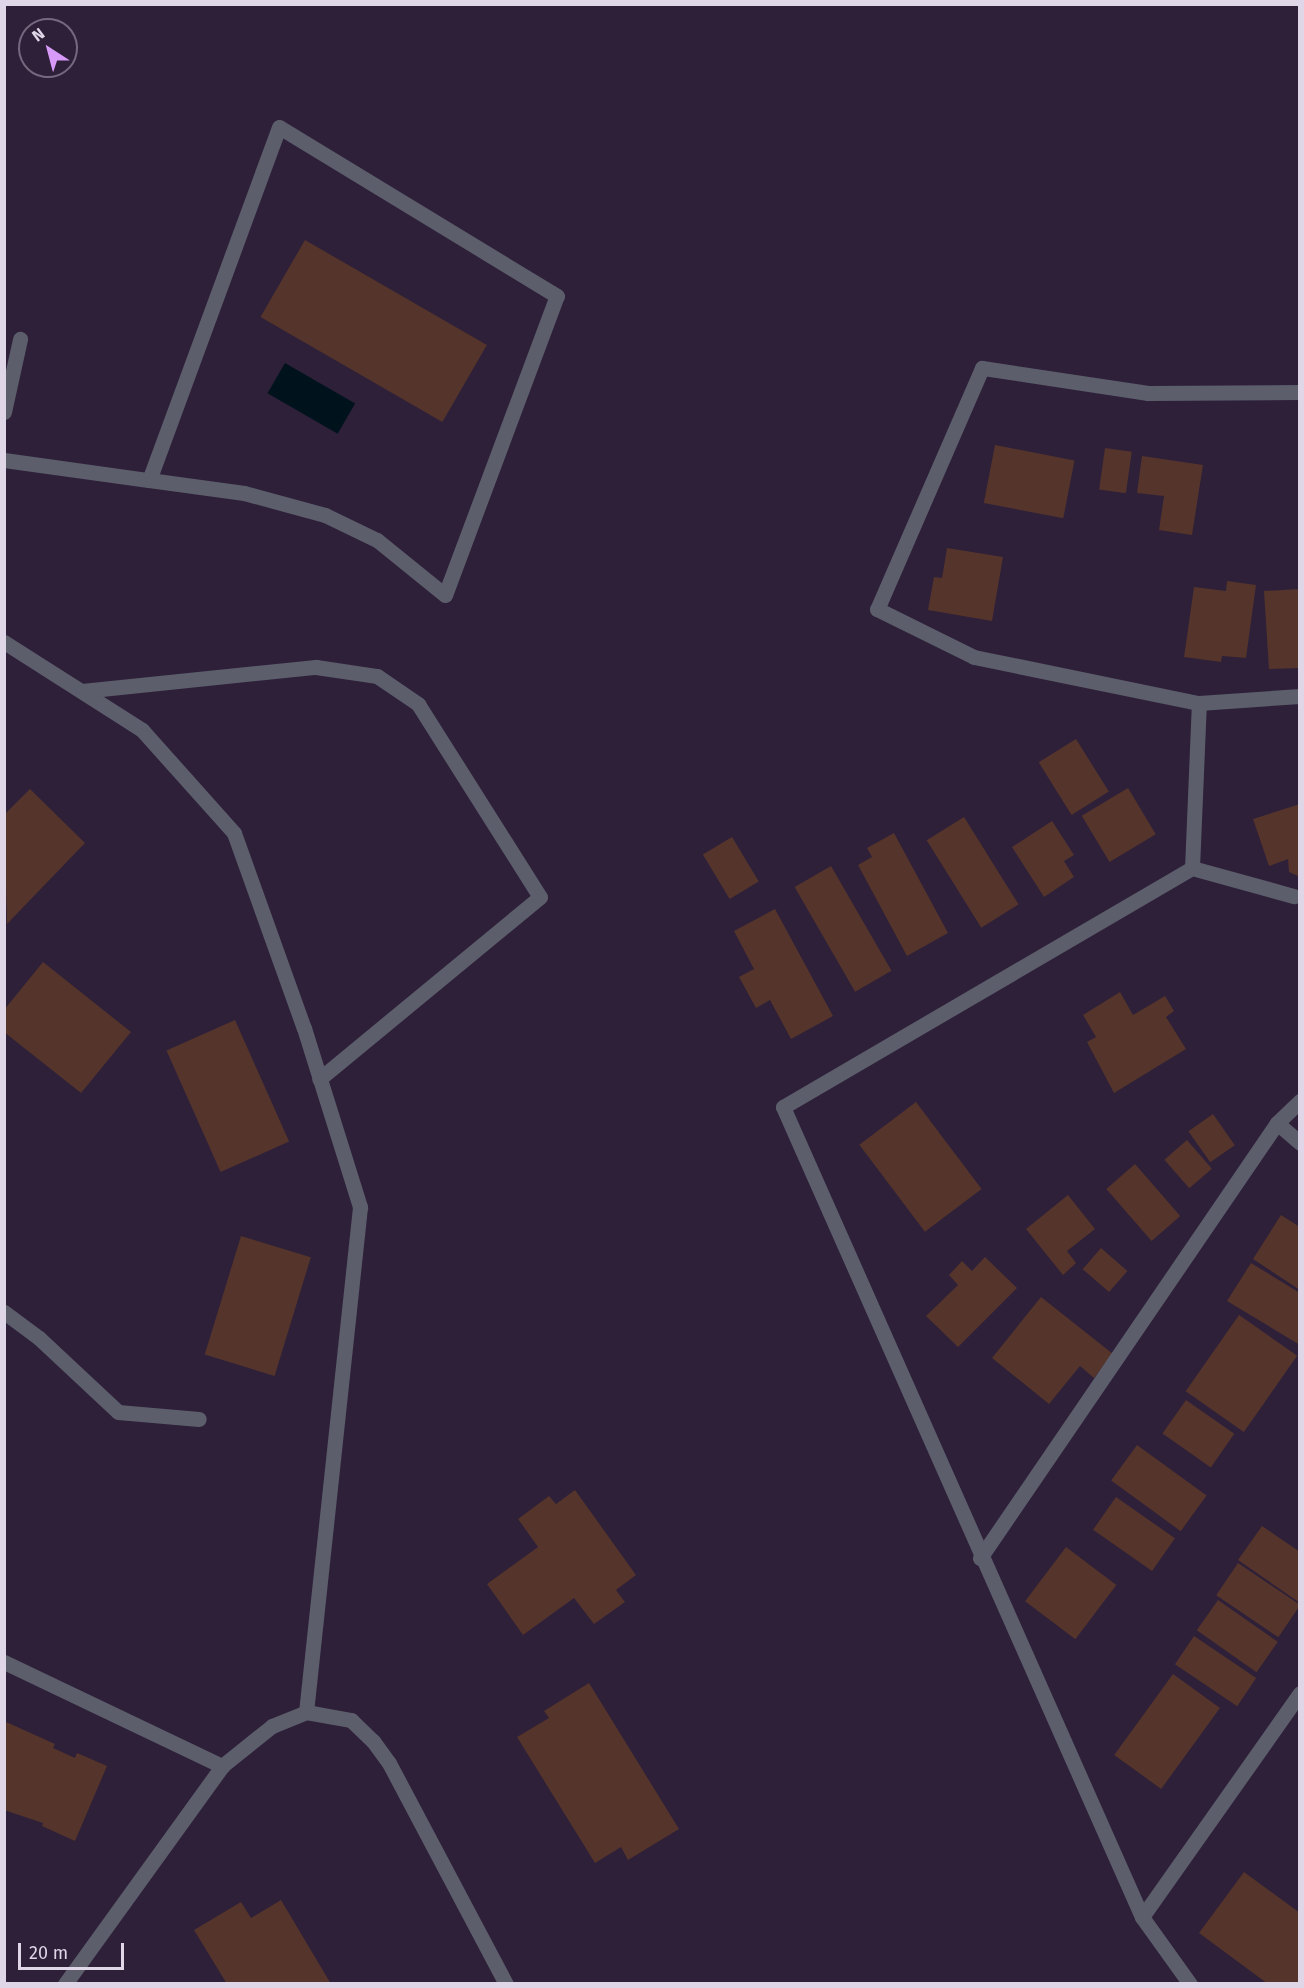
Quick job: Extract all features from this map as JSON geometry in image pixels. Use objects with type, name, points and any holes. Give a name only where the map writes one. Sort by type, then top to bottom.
[{"type":"street","points":[[4,460],[148,480],[244,493],[325,515],[377,540],[445,595],[557,296],[279,127],[148,480]]},
{"type":"street","points":[[4,412],[20,339]]},
{"type":"street","points":[[1299,392],[1148,393],[982,368],[877,609],[974,657],[1199,703],[1299,696]]},
{"type":"street","points":[[4,642],[142,730],[234,833],[319,1078],[360,1207],[306,1712]]},
{"type":"street","points":[[82,691],[316,667],[377,676],[418,704],[540,897],[319,1078]]},
{"type":"street","points":[[1192,868],[1199,703]]},
{"type":"street","points":[[1190,1983],[1142,1917],[980,1558],[783,1107],[1192,868],[1294,896]]},
{"type":"street","points":[[980,1558],[1277,1123],[1299,1101]]},
{"type":"street","points":[[1277,1123],[1299,1143]]},
{"type":"street","points":[[4,1312],[39,1338],[118,1412],[199,1419]]},
{"type":"street","points":[[4,1662],[222,1766]]},
{"type":"street","points":[[1142,1917],[1299,1693]]},
{"type":"street","points":[[65,1983],[222,1766],[272,1726],[306,1712],[351,1720],[374,1741],[389,1763],[506,1983]]},
{"type":"water","points":[[285,363],[355,404],[338,434],[268,393]]},
{"type":"building","points":[[305,240],[487,345],[442,422],[260,317]]},
{"type":"building","points":[[995,445],[1075,460],[1063,518],[984,503]]},
{"type":"building","points":[[1105,448],[1132,452],[1126,493],[1099,490]]},
{"type":"building","points":[[1142,456],[1203,465],[1192,535],[1159,530],[1164,496],[1137,493]]},
{"type":"building","points":[[947,548],[1003,557],[992,621],[928,610],[934,577],[942,578]]},
{"type":"building","points":[[1227,581],[1256,585],[1246,658],[1222,656],[1221,662],[1184,657],[1194,587],[1226,591]]},
{"type":"building","points":[[1300,589],[1300,668],[1269,669],[1264,591]]},
{"type":"building","points":[[1076,739],[1109,792],[1072,815],[1039,762]]},
{"type":"building","points":[[1128,788],[1156,834],[1110,862],[1082,816]]},
{"type":"building","points":[[30,789],[85,843],[7,924],[4,815]]},
{"type":"building","points":[[1300,804],[1300,877],[1289,872],[1288,859],[1269,866],[1253,819]]},
{"type":"building","points":[[964,817],[1019,904],[981,928],[927,840]]},
{"type":"building","points":[[1052,821],[1074,855],[1064,861],[1074,877],[1044,897],[1012,847]]},
{"type":"building","points":[[894,833],[948,933],[907,956],[858,865],[872,857],[867,848]]},
{"type":"building","points":[[732,837],[759,882],[730,899],[703,855]]},
{"type":"building","points":[[831,866],[891,971],[855,992],[795,887]]},
{"type":"building","points":[[775,909],[833,1016],[791,1039],[770,1000],[756,1008],[739,977],[754,969],[734,931]]},
{"type":"building","points":[[43,962],[131,1032],[81,1093],[4,1032],[4,1010]]},
{"type":"building","points":[[1120,992],[1133,1015],[1165,996],[1174,1011],[1166,1017],[1186,1049],[1114,1093],[1087,1042],[1096,1037],[1083,1015]]},
{"type":"building","points":[[235,1020],[289,1142],[221,1172],[166,1051]]},
{"type":"building","points":[[916,1102],[982,1189],[925,1232],[859,1145]]},
{"type":"building","points":[[1213,1114],[1235,1145],[1210,1162],[1188,1131]]},
{"type":"building","points":[[1187,1140],[1212,1169],[1189,1188],[1164,1160]]},
{"type":"building","points":[[1135,1164],[1180,1216],[1152,1241],[1106,1189]]},
{"type":"building","points":[[1068,1195],[1095,1229],[1067,1251],[1076,1263],[1063,1275],[1026,1229]]},
{"type":"building","points":[[1281,1215],[1300,1227],[1300,1290],[1253,1259]]},
{"type":"building","points":[[241,1236],[311,1257],[275,1376],[205,1355]]},
{"type":"building","points":[[1101,1248],[1127,1271],[1109,1292],[1083,1269]]},
{"type":"building","points":[[985,1257],[1017,1288],[958,1347],[926,1316],[958,1285],[949,1275],[962,1261],[972,1271]]},
{"type":"building","points":[[1251,1263],[1300,1293],[1300,1345],[1227,1301]]},
{"type":"building","points":[[1041,1297],[1113,1354],[1094,1378],[1080,1366],[1049,1404],[992,1358]]},
{"type":"building","points":[[1239,1315],[1297,1356],[1244,1432],[1186,1391]]},
{"type":"building","points":[[1186,1400],[1234,1434],[1211,1467],[1162,1434]]},
{"type":"building","points":[[1137,1445],[1207,1496],[1181,1531],[1111,1481]]},
{"type":"building","points":[[575,1490],[636,1575],[616,1590],[625,1602],[594,1624],[574,1598],[523,1635],[487,1584],[538,1547],[518,1519],[549,1496],[556,1504]]},
{"type":"building","points":[[1116,1497],[1175,1538],[1152,1571],[1093,1530]]},
{"type":"building","points":[[1262,1526],[1300,1552],[1300,1603],[1238,1560]]},
{"type":"building","points":[[1066,1547],[1116,1585],[1075,1639],[1025,1601]]},
{"type":"building","points":[[1238,1563],[1300,1605],[1278,1637],[1216,1595]]},
{"type":"building","points":[[1218,1600],[1278,1642],[1257,1672],[1197,1630]]},
{"type":"building","points":[[1194,1636],[1256,1678],[1237,1706],[1175,1664]]},
{"type":"building","points":[[1173,1674],[1220,1708],[1161,1789],[1114,1755]]},
{"type":"building","points":[[589,1683],[679,1829],[628,1860],[621,1847],[595,1863],[517,1737],[549,1718],[544,1711]]},
{"type":"building","points":[[4,1721],[55,1744],[53,1748],[75,1758],[77,1753],[107,1766],[75,1841],[42,1826],[43,1823],[4,1810]]},
{"type":"building","points":[[1244,1872],[1300,1913],[1300,1984],[1268,1984],[1199,1933]]},
{"type":"building","points":[[281,1900],[331,1984],[227,1984],[194,1930],[241,1902],[251,1918]]}]
